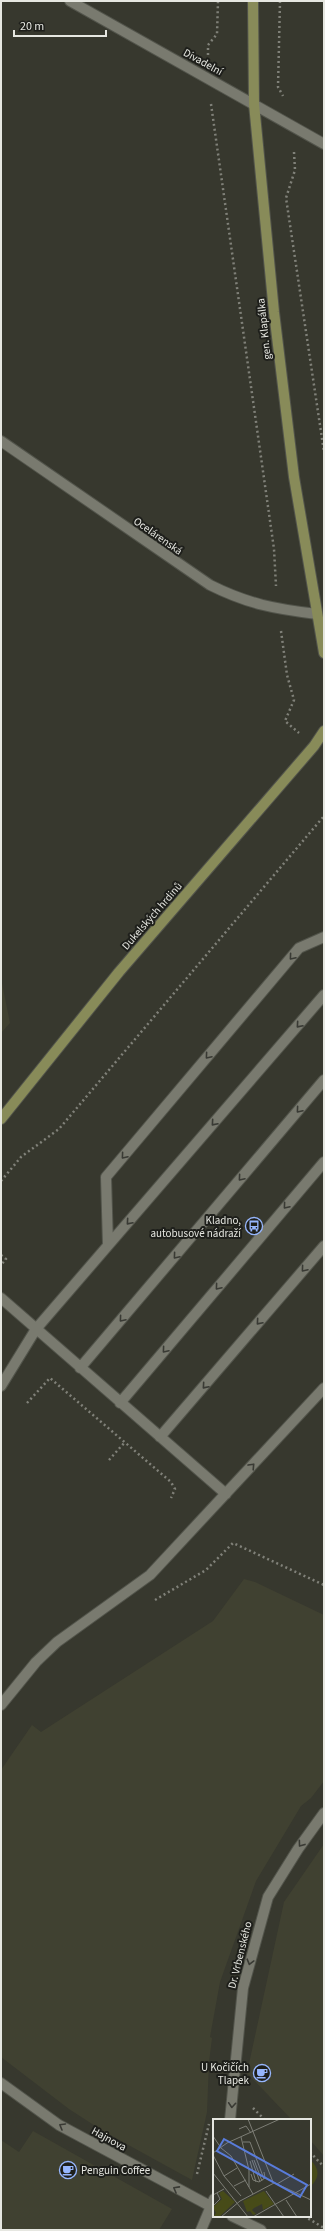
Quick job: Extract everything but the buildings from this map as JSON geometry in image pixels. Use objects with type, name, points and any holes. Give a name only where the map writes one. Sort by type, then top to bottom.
[{"type":"main road","name":"gen. Klapálka","points":[[253,1],[254,104],[280,369],[294,477],[324,653]]},
{"type":"main road","name":"Dukelských hrdinů","points":[[1,1119],[119,972],[314,746],[324,731]]},
{"type":"street","name":"Divadelní","points":[[70,1],[324,144]]},
{"type":"street","name":"Ocelárenská","points":[[1,441],[210,585],[259,606],[317,614]]},
{"type":"street","points":[[108,1245],[106,1177],[299,948],[324,938]]},
{"type":"street","points":[[1,1386],[36,1329],[324,995]]},
{"type":"street","points":[[80,1368],[324,1080]]},
{"type":"street","points":[[120,1403],[324,1162]]},
{"type":"street","points":[[160,1437],[324,1246]]},
{"type":"street","points":[[1,1298],[226,1494]]},
{"type":"street","points":[[1,1705],[36,1662],[57,1642],[150,1575],[324,1388]]},
{"type":"street","name":"Dr. Vrbenského","points":[[230,2119],[243,1988],[268,1897],[298,1849],[324,1813]]},
{"type":"street","name":"Hajnova","points":[[1,2083],[59,2125],[213,2205]]},
{"type":"street","points":[[201,2230],[213,2205]]},
{"type":"street","points":[[234,2217],[261,2230]]},
{"type":"path","points":[[218,1],[217,34],[208,45],[211,106],[274,549],[278,609],[287,675],[294,700],[285,721],[314,746]]},
{"type":"path","points":[[280,1],[278,87],[293,114],[294,127],[295,170],[286,198],[324,452]]},
{"type":"path","points":[[1,1180],[21,1157],[59,1129],[324,816]]},
{"type":"path","points":[[1,1255],[6,1259],[1,1265]]},
{"type":"path","points":[[27,1403],[50,1378],[171,1482],[175,1489],[171,1498]]},
{"type":"path","points":[[109,1460],[125,1442]]},
{"type":"path","points":[[233,1543],[324,1585]]},
{"type":"path","points":[[311,2153],[324,2167]]},
{"type":"path","points":[[306,2217],[324,2228]]},
{"type":"shaded area","points":[[1,978],[10,1023],[1,1033]]},
{"type":"shaded area","points":[[244,1579],[255,1582],[324,1615],[324,1781],[311,1798],[301,1806],[256,1881],[220,1982],[210,2037],[212,2038],[209,2062],[207,2112],[192,2180],[103,2131],[69,2109],[1,2057],[1,1770],[32,1725],[41,1732],[213,1621]]},
{"type":"shaded area","points":[[324,1844],[324,2156],[311,2141],[311,2119],[291,2119],[247,2073],[284,1902]]},
{"type":"shaded area","points":[[33,2131],[172,2209],[159,2230],[1,2230],[1,2140],[19,2152]]},
{"type":"green space","points":[[311,2160],[318,2173],[316,2180],[311,2186]]},
{"type":"place","name":"Kladno, autobusové nádraží","points":[[254,1226]]},
{"type":"place","name":"U Kočičích Tlapek","points":[[262,2073]]},
{"type":"place","name":"Penguin Coffee","points":[[68,2170]]}]
